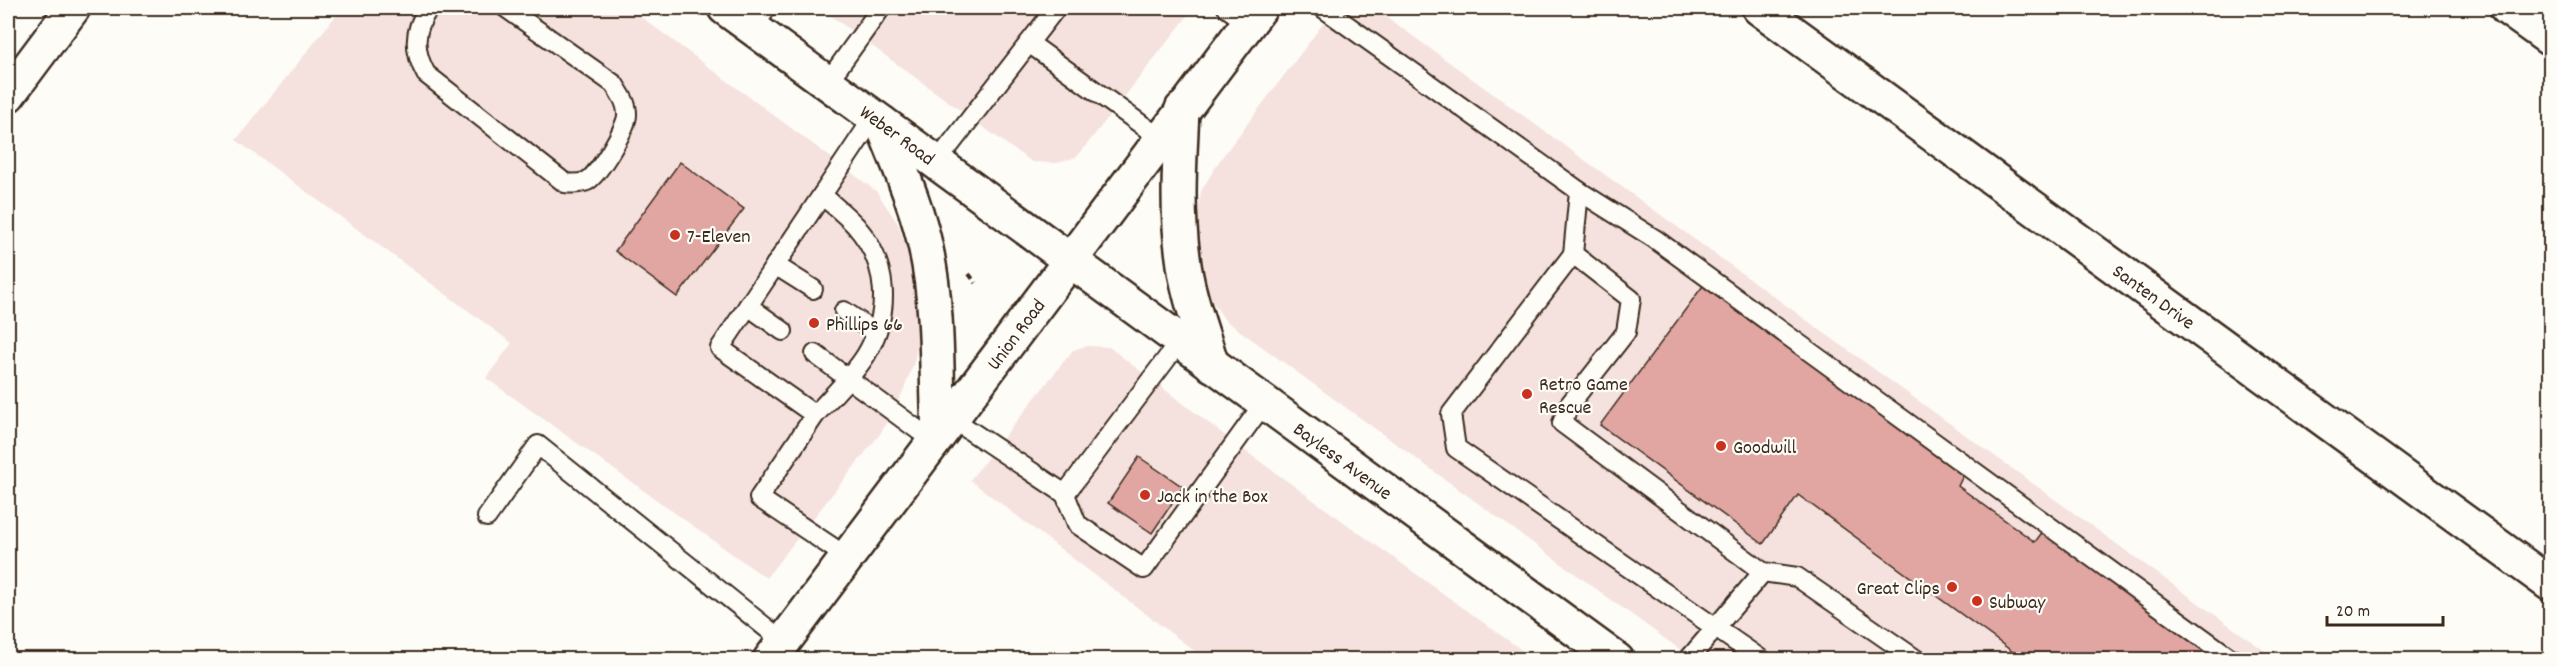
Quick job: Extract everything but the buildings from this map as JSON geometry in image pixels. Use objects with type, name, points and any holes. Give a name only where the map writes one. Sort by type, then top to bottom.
[{"type":"main road","points":[[8,94],[73,8]]},
{"type":"main road","name":"Weber Road","points":[[725,8],[759,18],[826,82],[1070,262]]},
{"type":"main road","name":"Santen Drive","points":[[1759,8],[2550,584]]},
{"type":"main road","points":[[2507,8],[2550,39]]},
{"type":"main road","name":"Union Road","points":[[777,651],[1070,262],[1182,109],[1245,13]]},
{"type":"main road","points":[[1182,109],[1179,216],[1183,258],[1188,287],[1212,365]]},
{"type":"main road","points":[[878,120],[917,214],[926,249],[933,294],[941,431]]},
{"type":"main road","name":"Bayless Avenue","points":[[1070,262],[1617,660]]},
{"type":"lane","points":[[429,8],[419,21],[415,43],[418,59],[426,74],[565,183],[574,184],[588,180],[622,132],[628,115],[625,100],[614,84],[506,8]]},
{"type":"lane","points":[[826,82],[881,8]]},
{"type":"lane","points":[[936,163],[1056,8]]},
{"type":"lane","points":[[1323,8],[1579,191],[1654,239],[2234,660]]},
{"type":"lane","points":[[1029,43],[1160,138]]},
{"type":"lane","points":[[815,416],[720,348],[822,195],[878,120]]},
{"type":"lane","points":[[1579,191],[1573,254],[1451,414],[1456,448],[1762,660]]},
{"type":"lane","points":[[822,195],[857,227],[875,255],[885,287],[882,319],[866,356],[815,416],[759,498],[847,556]]},
{"type":"lane","points":[[1573,254],[1631,299],[1626,332],[1569,405],[1562,423],[1763,572],[1797,577],[1917,660]]},
{"type":"lane","points":[[776,265],[813,289]]},
{"type":"lane","points":[[748,306],[783,331]]},
{"type":"lane","points":[[844,311],[876,333]]},
{"type":"lane","points":[[1065,494],[1180,341]]},
{"type":"lane","points":[[815,354],[941,431],[1065,494],[1077,524],[1144,569],[1264,403]]},
{"type":"lane","points":[[487,517],[538,445],[777,651]]},
{"type":"lane","points":[[1688,660],[1763,572]]},
{"type":"shaded area","points":[[342,8],[629,8],[876,191],[898,224],[918,280],[921,323],[914,362],[903,392],[880,434],[766,578],[486,378],[512,343],[236,140]]},
{"type":"shaded area","points":[[820,8],[1194,8],[1077,157],[1057,163],[1032,162]]},
{"type":"shaded area","points":[[1335,8],[1374,8],[2276,659],[1693,659],[1225,320],[1202,287],[1195,233],[1201,191],[1220,160]]},
{"type":"shaded area","points":[[1087,346],[1109,347],[1244,450],[1534,659],[1205,659],[970,480],[1073,350]]},
{"type":"place","name":"7-Eleven","points":[[675,235]]},
{"type":"place","name":"Phillips 66","points":[[814,323]]},
{"type":"place","name":"Retro Game Rescue","points":[[1527,394]]},
{"type":"place","name":"Goodwill","points":[[1721,446]]},
{"type":"place","name":"Jack in the Box","points":[[1145,495]]},
{"type":"place","name":"Great Clips","points":[[1952,587]]},
{"type":"place","name":"Subway","points":[[1977,601]]}]
